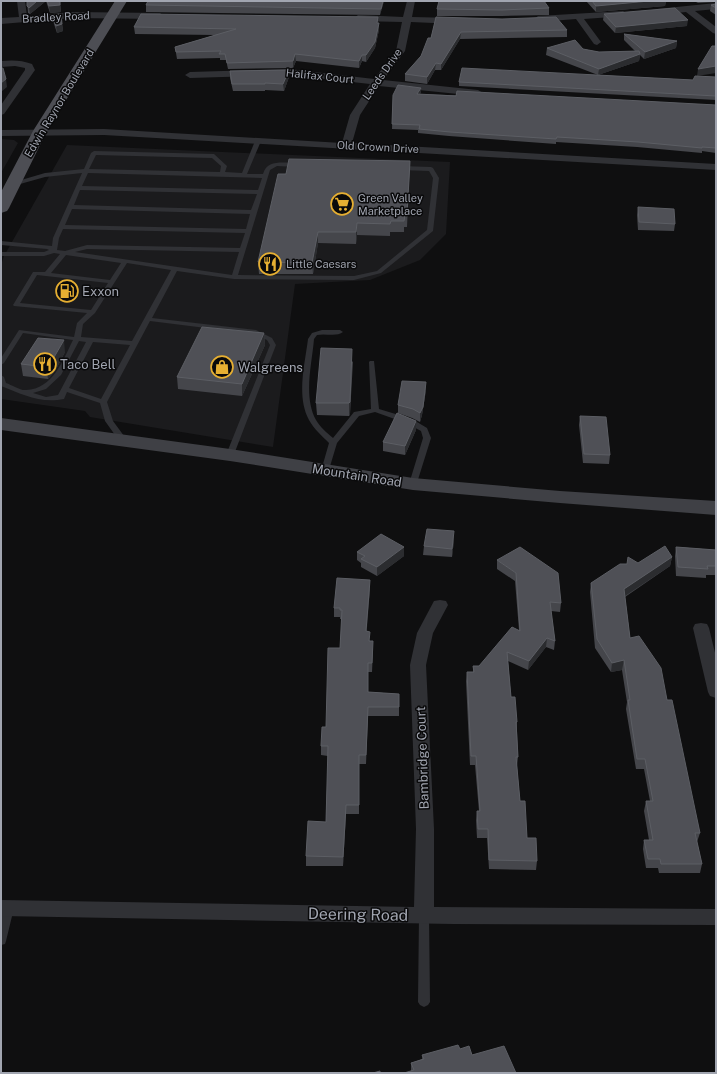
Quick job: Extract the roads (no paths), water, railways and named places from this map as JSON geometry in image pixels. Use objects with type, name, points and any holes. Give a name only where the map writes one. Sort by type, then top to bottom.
[{"type":"main road","name":"Edwin Raynor Boulevard","points":[[1,208],[40,131],[121,1]]},
{"type":"main road","name":"Mountain Road","points":[[1,424],[230,455],[413,484],[560,497],[716,508]]},
{"type":"street","points":[[21,1],[23,18]]},
{"type":"street","name":"Leeds Drive","points":[[346,145],[356,115],[363,101],[400,51],[411,1]]},
{"type":"street","points":[[649,12],[716,6]]},
{"type":"street","points":[[688,9],[716,31]]},
{"type":"street","points":[[533,20],[633,14]]},
{"type":"street","name":"Bradley Road","points":[[1,20],[73,15],[167,16]]},
{"type":"street","points":[[346,18],[466,21]]},
{"type":"street","points":[[579,18],[597,42]]},
{"type":"street","points":[[1,64],[24,64],[29,66],[30,70],[1,112]]},
{"type":"street","name":"Halifax Court","points":[[190,75],[284,72],[442,90],[488,93]]},
{"type":"street","name":"Old Crown Drive","points":[[1,132],[104,132],[346,145],[716,168]]},
{"type":"street","name":"Bambridge Court","points":[[424,915],[425,828],[418,665],[425,633],[440,605]]},
{"type":"street","points":[[701,628],[716,692]]},
{"type":"street","name":"Deering Road","points":[[5,908],[424,915],[716,917]]},
{"type":"lane","points":[[244,175],[258,141]]},
{"type":"lane","points":[[54,251],[56,238],[94,153],[214,156],[224,166],[222,174]]},
{"type":"lane","points":[[234,277],[264,176],[270,166],[306,165]]},
{"type":"lane","points":[[1,254],[44,254],[54,251],[234,277],[354,278],[379,272],[430,232],[436,178],[431,169],[389,167]]},
{"type":"lane","points":[[12,184],[45,175],[86,171],[264,176]]},
{"type":"lane","points":[[78,188],[260,192]]},
{"type":"lane","points":[[70,207],[254,212]]},
{"type":"lane","points":[[61,227],[248,231]]},
{"type":"lane","points":[[1,243],[49,247],[54,251]]},
{"type":"lane","points":[[47,274],[64,252],[87,247],[242,250]]},
{"type":"lane","points":[[25,393],[44,388],[59,374],[77,339],[80,323],[93,312],[125,261]]},
{"type":"lane","points":[[123,440],[109,421],[103,402],[175,268]]},
{"type":"lane","points":[[93,312],[16,305],[35,273],[112,282]]},
{"type":"lane","points":[[147,319],[256,332],[270,339],[273,345],[230,455]]},
{"type":"lane","points":[[1,363],[21,331],[77,339],[134,343]]},
{"type":"lane","points":[[333,443],[312,420],[307,409],[306,393],[312,339],[314,334],[322,332],[340,332]]},
{"type":"lane","points":[[1,377],[3,384],[25,393],[46,399],[61,397],[91,340]]},
{"type":"lane","points":[[372,362],[374,410]]},
{"type":"lane","points":[[65,389],[103,402]]},
{"type":"lane","points":[[325,471],[333,443],[357,414],[374,410],[408,421],[424,430],[427,438],[413,484]]},
{"type":"lane","points":[[1,941],[5,908]]},
{"type":"lane","points":[[424,915],[424,1002]]},
{"type":"place","name":"Green Valley Marketplace","points":[[342,204]]},
{"type":"place","name":"Little Caesars","points":[[270,264]]},
{"type":"place","name":"Exxon","points":[[67,291]]},
{"type":"place","name":"Taco Bell","points":[[45,364]]},
{"type":"place","name":"Walgreens","points":[[222,367]]}]
